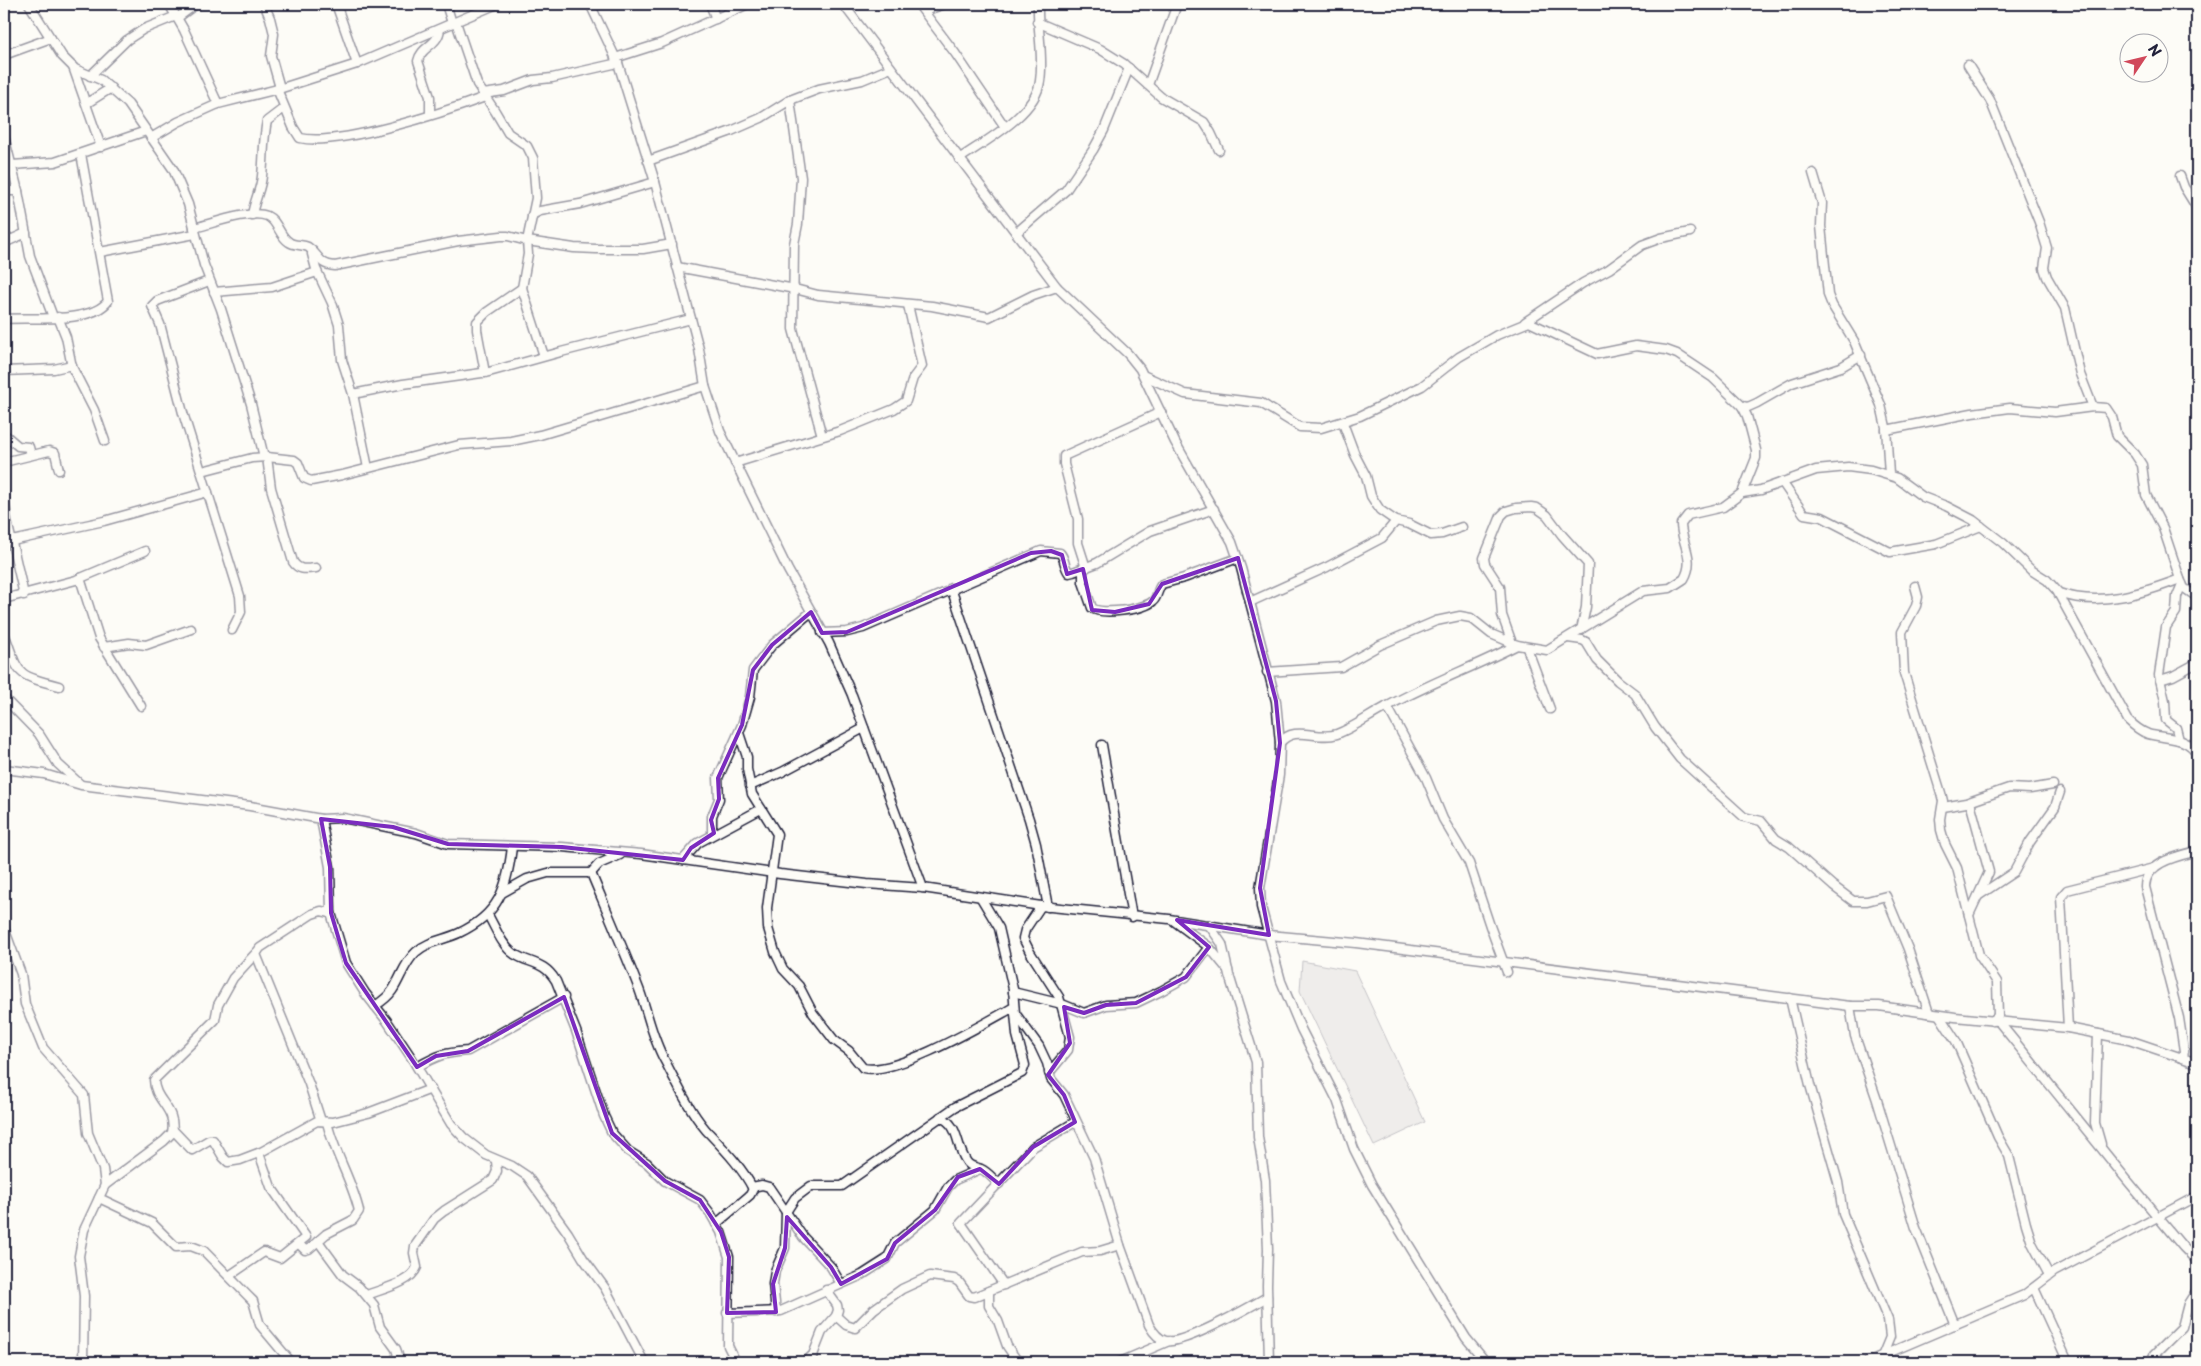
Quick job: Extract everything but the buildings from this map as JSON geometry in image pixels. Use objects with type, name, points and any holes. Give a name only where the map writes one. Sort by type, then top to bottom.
[{"type":"street","points":[[29,4],[73,67],[101,147]]},
{"type":"street","points":[[169,4],[218,104]]},
{"type":"street","points":[[90,76],[127,40],[144,29],[177,17],[196,4]]},
{"type":"street","points":[[264,4],[274,34],[271,56],[284,108],[300,138],[312,141],[329,140],[366,132],[456,108],[484,96],[534,80],[552,78],[616,61],[662,43],[748,4]]},
{"type":"street","points":[[336,4],[357,64]]},
{"type":"street","points":[[446,4],[477,84],[496,111],[508,133],[527,146],[531,152],[536,176],[536,198],[527,241],[528,254],[522,288],[544,356]]},
{"type":"street","points":[[151,138],[178,122],[218,104],[278,89],[357,64],[496,4]]},
{"type":"street","points":[[590,4],[616,61],[655,182],[691,320],[705,386],[720,430],[810,612],[833,651],[864,728],[923,888]]},
{"type":"street","points":[[710,4],[716,18]]},
{"type":"street","points":[[843,4],[1057,287],[1128,354],[1144,376],[1187,464],[1232,542],[1238,558],[1276,701],[1280,743],[1279,775],[1260,888],[1261,908],[1286,997],[1337,1100],[1361,1165],[1432,1286],[1466,1338],[1486,1362]]},
{"type":"street","points":[[918,4],[1004,127]]},
{"type":"street","points":[[924,11],[945,4]]},
{"type":"street","points":[[959,159],[1023,113],[1037,94],[1041,62],[1037,22],[1038,4]]},
{"type":"street","points":[[1148,85],[1177,4]]},
{"type":"street","points":[[1037,22],[1100,50],[1129,68],[1161,97],[1204,122],[1219,150]]},
{"type":"street","points":[[430,115],[430,97],[418,61],[422,51],[437,39],[440,29]]},
{"type":"street","points":[[4,55],[51,38]]},
{"type":"street","points":[[1968,65],[1990,100],[2039,222],[2047,248],[2044,268],[2064,308],[2080,374],[2093,407]]},
{"type":"street","points":[[73,67],[101,80],[128,104],[173,169],[188,204],[209,281],[251,404],[293,562],[304,570],[316,568]]},
{"type":"street","points":[[648,161],[729,132],[761,118],[790,100],[819,89],[862,80],[890,68]]},
{"type":"street","points":[[1016,233],[1066,190],[1104,130],[1129,68]]},
{"type":"street","points":[[87,103],[111,88]]},
{"type":"street","points":[[790,100],[801,178],[798,224],[794,244],[795,289],[792,310],[793,329],[822,436]]},
{"type":"street","points":[[252,214],[254,201],[262,178],[262,159],[267,121],[284,108]]},
{"type":"street","points":[[12,165],[55,162],[146,131]]},
{"type":"street","points":[[4,136],[18,191],[30,256],[37,279],[66,337],[72,365],[94,410],[105,441]]},
{"type":"street","points":[[4,319],[81,315],[104,307],[108,301],[81,154]]},
{"type":"street","points":[[1812,173],[1822,203],[1821,226],[1828,295],[1861,355],[1882,405],[1890,475]]},
{"type":"street","points":[[2180,176],[2184,187],[2197,208]]},
{"type":"street","points":[[532,215],[540,211],[580,204],[655,182]]},
{"type":"street","points":[[4,191],[18,191]]},
{"type":"street","points":[[100,252],[195,231],[252,214],[267,216],[274,222],[283,238],[290,244],[305,246],[320,262],[335,266],[474,238],[508,236],[527,241],[574,248],[606,250],[643,249],[672,244]]},
{"type":"street","points":[[1144,376],[1184,394],[1261,403],[1300,427],[1321,428],[1343,423],[1422,386],[1459,357],[1525,322],[1583,283],[1609,269],[1642,245],[1661,238],[1690,232]]},
{"type":"street","points":[[4,244],[26,233]]},
{"type":"street","points":[[311,251],[317,272],[339,325],[342,360],[353,394],[368,468]]},
{"type":"street","points":[[677,267],[818,295],[932,306],[988,317],[1033,295],[1057,287]]},
{"type":"street","points":[[214,292],[272,286],[317,272]]},
{"type":"street","points":[[209,281],[157,301],[152,306],[160,324],[181,405],[202,471],[219,535],[240,596],[241,612],[232,630]]},
{"type":"street","points":[[485,373],[477,322],[487,312],[522,288]]},
{"type":"street","points":[[735,463],[822,436],[885,413],[906,401],[913,378],[922,366],[908,305]]},
{"type":"street","points":[[353,394],[403,384],[485,373],[525,364],[544,356],[691,320]]},
{"type":"street","points":[[1525,322],[1536,324],[1598,354],[1636,346],[1666,350],[1677,354],[1713,378],[1742,406],[1747,416],[1756,450],[1756,458],[1742,493]]},
{"type":"street","points":[[1742,406],[1748,407],[1792,383],[1841,367],[1861,355]]},
{"type":"street","points":[[4,371],[54,369],[72,365]]},
{"type":"street","points":[[202,471],[252,458],[266,457],[294,460],[298,463],[304,478],[311,481],[459,445],[511,441],[705,386]]},
{"type":"street","points":[[1886,430],[2002,409],[2055,412],[2101,406],[2108,410],[2117,436],[2135,454],[2142,465],[2146,496],[2164,528],[2181,582],[2197,597]]},
{"type":"street","points":[[1162,412],[1064,456],[1064,464],[1079,524],[1078,543],[1084,568],[1083,582],[1092,608],[1102,612],[1115,612],[1149,604],[1156,598],[1162,584],[1238,558]]},
{"type":"street","points":[[1343,423],[1355,455],[1366,476],[1375,505],[1396,521],[1435,535],[1462,527]]},
{"type":"street","points":[[4,434],[18,446],[29,447],[31,455]]},
{"type":"street","points":[[4,462],[47,451],[55,453],[59,470]]},
{"type":"street","points":[[1267,672],[1341,667],[1380,644],[1436,621],[1460,616],[1471,618],[1491,634],[1514,644],[1527,648],[1547,650],[1643,591],[1670,588],[1684,579],[1688,562],[1687,545],[1681,528],[1683,520],[1688,515],[1723,507],[1742,493],[1761,490],[1816,470],[1848,467],[1890,475],[1923,497],[1946,506],[1981,526],[2003,543],[2031,570],[2047,580],[2058,593],[2128,720],[2146,734],[2180,740],[2196,748]]},
{"type":"street","points":[[1782,482],[1804,514],[1822,517],[1890,552],[1906,551],[1936,544],[1981,526]]},
{"type":"street","points":[[12,541],[104,521],[208,492]]},
{"type":"street","points":[[4,493],[24,594]]},
{"type":"street","points":[[1514,644],[1502,615],[1500,587],[1488,569],[1484,558],[1501,516],[1506,511],[1516,508],[1537,508],[1547,515],[1588,564],[1586,607],[1581,630]]},
{"type":"street","points":[[822,633],[847,632],[862,628],[951,588],[1041,551],[1060,553],[1070,572],[1084,568],[1117,553],[1150,531],[1214,509]]},
{"type":"street","points":[[1250,602],[1327,567],[1382,538],[1396,521]]},
{"type":"street","points":[[4,599],[80,578],[146,551]]},
{"type":"street","points":[[80,578],[94,628],[141,706]]},
{"type":"street","points":[[2058,593],[2077,598],[2112,599],[2181,582]]},
{"type":"street","points":[[2180,740],[2176,728],[2166,720],[2165,701],[2159,675],[2166,627],[2176,612],[2177,596],[2181,582]]},
{"type":"street","points":[[1915,586],[1918,596],[1916,606],[1902,632],[1904,673],[1941,793],[1943,807],[1940,819],[1945,844],[1957,868],[1979,955],[1998,985],[1998,1016],[1996,1021]]},
{"type":"street","points":[[951,588],[1029,819],[1045,907]]},
{"type":"street","points":[[712,834],[712,816],[719,798],[718,778],[738,733],[750,697],[754,670],[772,645],[810,612]]},
{"type":"street","points":[[104,647],[129,643],[146,645],[191,629]]},
{"type":"street","points":[[4,633],[18,671],[27,677],[59,686]]},
{"type":"street","points":[[1568,638],[1586,642],[1597,660],[1618,681],[1635,694],[1656,727],[1680,759],[1744,817],[1761,821],[1776,838],[1853,901],[1867,901],[1886,896],[1908,949],[1929,1013]]},
{"type":"street","points":[[1280,743],[1291,734],[1325,736],[1354,726],[1387,706],[1514,644]]},
{"type":"street","points":[[1527,648],[1550,709]]},
{"type":"street","points":[[2160,680],[2173,676],[2197,663]]},
{"type":"street","points":[[4,698],[39,734],[58,764],[81,785]]},
{"type":"street","points":[[1387,706],[1426,778],[1443,819],[1469,864],[1507,972]]},
{"type":"street","points":[[750,786],[864,728]]},
{"type":"street","points":[[738,733],[747,757],[747,769],[752,794],[760,810],[777,834],[767,898],[767,922],[781,964],[799,986],[813,1013],[834,1040],[849,1051],[863,1068],[868,1069],[905,1062],[1014,1010]]},
{"type":"street","points":[[1102,744],[1132,917]]},
{"type":"street","points":[[4,769],[44,774],[81,785],[250,806],[321,819],[343,818],[393,827],[448,844],[562,847],[624,853],[867,884],[923,888],[1045,907],[1172,920],[1269,935],[1356,943],[1850,1006],[1879,1006],[1939,1015],[2068,1028],[2129,1040],[2197,1063]]},
{"type":"street","points":[[1943,807],[1970,802],[2009,788],[2030,789],[2053,786]]},
{"type":"street","points":[[1978,896],[2014,872],[2030,842],[2055,807],[2060,792]]},
{"type":"street","points":[[1969,916],[1989,872],[1970,802]]},
{"type":"street","points":[[683,860],[691,848],[712,834],[760,810]]},
{"type":"street","points":[[321,819],[330,867],[331,913],[346,963],[417,1067],[444,1115],[464,1138],[496,1161],[512,1166],[527,1176],[605,1288],[644,1362]]},
{"type":"street","points":[[375,1006],[392,992],[404,967],[416,952],[425,945],[458,934],[488,915],[508,880],[512,847]]},
{"type":"street","points":[[2068,1028],[2061,897],[2067,890],[2154,868],[2164,862],[2197,851]]},
{"type":"street","points":[[502,893],[527,879],[548,873],[591,873],[599,864],[624,853]]},
{"type":"street","points":[[2154,868],[2145,879],[2145,886],[2175,1001],[2184,1051],[2183,1058]]},
{"type":"street","points":[[591,873],[623,946],[652,1034],[663,1059],[701,1123],[721,1144],[752,1187],[750,1195],[716,1224]]},
{"type":"street","points":[[776,1312],[773,1284],[785,1248],[786,1212],[796,1198],[811,1186],[842,1186],[846,1184],[955,1107],[1024,1071],[1025,1065],[1017,1034],[1013,992],[999,928],[981,898]]},
{"type":"street","points":[[1045,907],[1025,930],[1023,938],[1062,1004],[1070,1043],[1049,1073]]},
{"type":"street","points":[[331,913],[321,911],[312,914],[260,948],[233,978],[218,1005],[215,1020],[154,1080],[156,1092],[172,1116],[173,1130],[192,1150],[208,1140],[213,1140],[227,1162],[240,1160],[259,1153],[314,1122],[324,1122],[380,1109],[431,1089]]},
{"type":"street","points":[[488,915],[508,948],[514,954],[536,962],[553,976],[564,998],[604,1116],[612,1133],[628,1151],[647,1163],[665,1181],[700,1200],[716,1224],[726,1246],[728,1257],[728,1346],[736,1362]]},
{"type":"street","points":[[1172,920],[1208,947],[1229,972]]},
{"type":"street","points":[[1209,925],[1222,944],[1258,1073],[1258,1137],[1265,1180],[1268,1249],[1269,1362]]},
{"type":"street","points":[[4,928],[21,974],[25,1004],[43,1048],[84,1095],[88,1133],[103,1169],[105,1184]]},
{"type":"street","points":[[1013,992],[1062,1004],[1084,1013],[1106,1005],[1136,1003],[1186,977],[1208,947]]},
{"type":"street","points":[[257,952],[324,1122],[348,1176],[359,1211],[353,1220],[326,1234],[306,1250],[299,1244]]},
{"type":"street","points":[[417,1067],[436,1056],[454,1051],[470,1050],[564,998]]},
{"type":"street","points":[[1790,998],[1810,1086],[1838,1182],[1843,1214],[1888,1320],[1890,1336],[1883,1354]]},
{"type":"street","points":[[1850,1006],[1855,1036],[1877,1100],[1916,1228],[1955,1325]]},
{"type":"street","points":[[1014,1010],[1039,1046],[1047,1063],[1051,1079],[1064,1095],[1075,1122],[1094,1158],[1120,1245],[1149,1325],[1155,1333],[1169,1341]]},
{"type":"street","points":[[1939,1015],[1956,1041],[1998,1137],[2009,1156],[2032,1243],[2049,1275]]},
{"type":"street","points":[[1996,1021],[2159,1218],[2197,1261]]},
{"type":"street","points":[[2098,1034],[2095,1123],[2105,1152]]},
{"type":"street","points":[[940,1117],[950,1124],[958,1138],[966,1161],[999,1184]]},
{"type":"street","points":[[1004,1285],[961,1223],[1034,1148],[1075,1122]]},
{"type":"street","points":[[83,1362],[84,1303],[79,1256],[84,1230],[105,1184],[164,1141],[173,1130]]},
{"type":"street","points":[[229,1276],[264,1252],[280,1258],[305,1239],[306,1235],[282,1205],[271,1187],[259,1153]]},
{"type":"street","points":[[367,1295],[396,1284],[413,1274],[417,1267],[414,1253],[415,1246],[427,1228],[444,1211],[493,1180],[497,1172],[496,1161]]},
{"type":"street","points":[[727,1313],[776,1312],[790,1309],[826,1290],[862,1275],[887,1259],[896,1242],[935,1210],[955,1180],[980,1169]]},
{"type":"street","points":[[752,1187],[769,1187],[808,1243],[831,1267],[840,1284]]},
{"type":"street","points":[[1867,1362],[2024,1295],[2049,1275],[2159,1218],[2197,1196]]},
{"type":"street","points":[[99,1198],[152,1223],[176,1247],[191,1246],[204,1251],[253,1301],[260,1325],[292,1362]]},
{"type":"street","points":[[318,1241],[343,1275],[367,1295],[378,1314],[380,1327],[396,1349],[398,1355],[393,1362]]},
{"type":"street","points":[[836,1316],[846,1325],[857,1327],[874,1310],[902,1289],[930,1276],[945,1277],[959,1282],[971,1297],[990,1291],[1082,1252],[1100,1251],[1120,1245]]},
{"type":"street","points":[[2034,1288],[2068,1362]]},
{"type":"street","points":[[805,1362],[814,1355],[826,1326],[836,1316],[837,1305],[826,1290]]},
{"type":"street","points":[[2151,1362],[2154,1355],[2182,1326],[2188,1304],[2197,1290]]},
{"type":"street","points":[[990,1291],[989,1306],[1014,1361]]},
{"type":"street","points":[[1120,1362],[1169,1341],[1220,1323],[1267,1297]]},
{"type":"highlighted area","points":[[1051,551],[1062,555],[1067,574],[1083,569],[1092,610],[1115,612],[1149,604],[1162,584],[1238,558],[1276,701],[1280,743],[1260,888],[1269,935],[1177,920],[1209,947],[1186,977],[1136,1003],[1106,1005],[1084,1013],[1064,1007],[1070,1043],[1048,1075],[1064,1095],[1075,1122],[1033,1147],[999,1184],[980,1169],[958,1177],[935,1210],[895,1243],[887,1259],[841,1284],[831,1267],[787,1217],[785,1248],[773,1284],[776,1312],[727,1313],[729,1257],[721,1232],[700,1200],[665,1181],[612,1133],[564,997],[468,1051],[436,1056],[417,1067],[346,963],[331,913],[330,867],[321,819],[393,827],[448,844],[562,847],[683,860],[691,848],[714,833],[711,820],[719,799],[718,778],[742,725],[753,670],[772,645],[811,612],[822,633],[847,632],[1031,553]]},
{"type":"shaded area","points":[[1302,961],[1355,971],[1425,1122],[1374,1146],[1300,991]]}]
